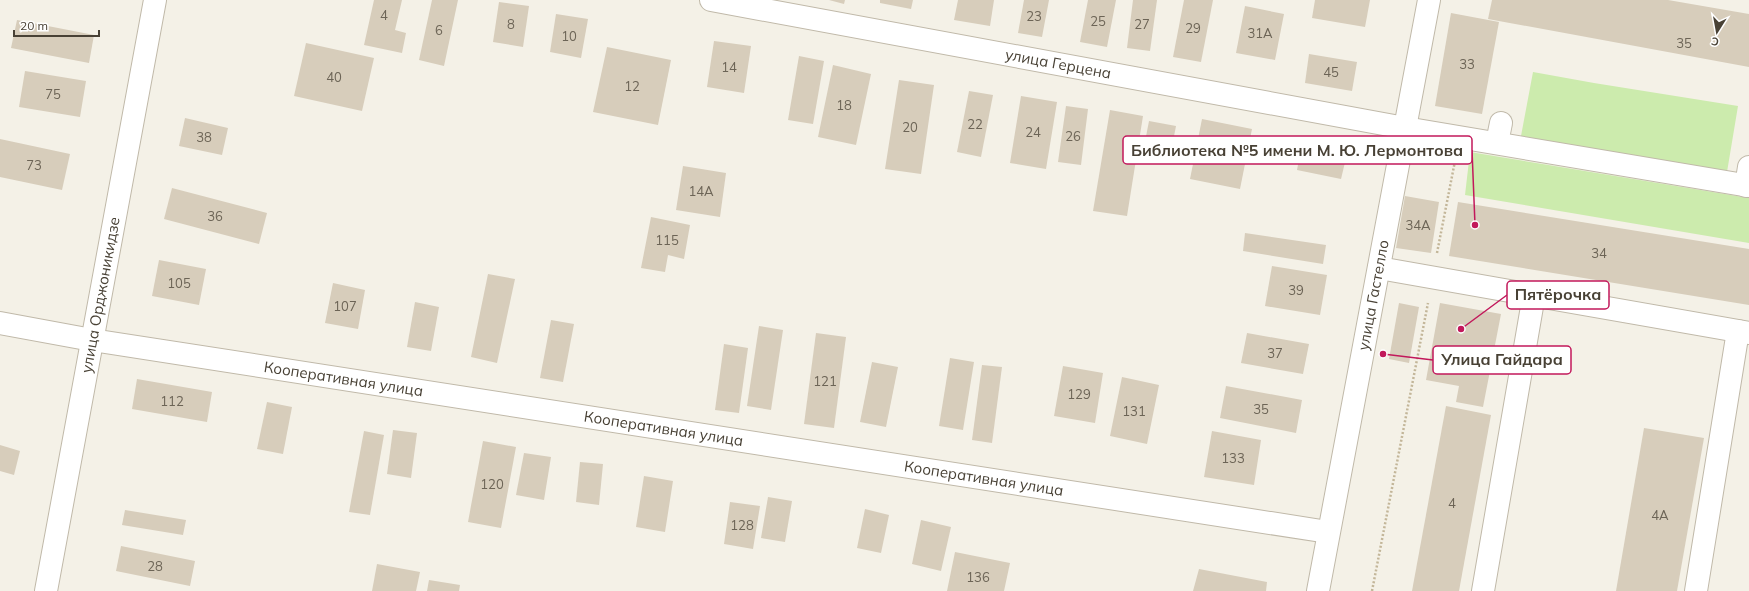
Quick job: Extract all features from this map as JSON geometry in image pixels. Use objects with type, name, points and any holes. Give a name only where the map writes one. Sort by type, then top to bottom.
[{"type":"street","name":"улица Орджоникидзе","points":[[46,591],[155,0]]},
{"type":"street","name":"улица Герцена","points":[[711,0],[1405,128],[1460,137],[1499,133],[1748,180]]},
{"type":"street","name":"улица Гастелло","points":[[1318,591],[1429,0]]},
{"type":"street","points":[[1378,268],[1744,332],[1696,591]]},
{"type":"street","points":[[1483,591],[1534,295]]},
{"type":"street","name":"Кооперативная улица","points":[[0,323],[92,340],[1328,532]]},
{"type":"path","points":[[1372,591],[1460,137]]},
{"type":"green space","points":[[1533,72],[1738,106],[1727,172],[1521,136]]},
{"type":"green space","points":[[1470,152],[1749,198],[1749,243],[1465,195]]},
{"type":"building","points":[[374,0],[402,0],[395,30],[406,33],[402,53],[364,45]]},
{"type":"building","points":[[432,0],[458,0],[444,66],[419,60]]},
{"type":"building","points":[[829,0],[845,0],[844,4]]},
{"type":"building","points":[[880,0],[913,0],[911,9],[880,3]]},
{"type":"building","points":[[958,0],[994,0],[990,26],[954,20]]},
{"type":"building","points":[[1024,0],[1049,0],[1042,37],[1018,33]]},
{"type":"building","points":[[1088,0],[1116,0],[1107,47],[1080,42]]},
{"type":"building","points":[[1133,0],[1157,0],[1150,51],[1127,48]]},
{"type":"building","points":[[1184,0],[1213,0],[1201,62],[1173,57]]},
{"type":"building","points":[[1315,0],[1370,0],[1365,27],[1312,18]]},
{"type":"building","points":[[1492,0],[1668,0],[1749,14],[1749,67],[1488,19]]},
{"type":"building","points":[[499,2],[529,6],[523,47],[493,42]]},
{"type":"building","points":[[1245,6],[1284,14],[1275,60],[1236,53]]},
{"type":"building","points":[[1451,13],[1499,22],[1482,114],[1435,106]]},
{"type":"building","points":[[556,14],[588,19],[581,58],[550,52]]},
{"type":"building","points":[[17,20],[94,35],[89,63],[11,48]]},
{"type":"building","points":[[714,41],[751,46],[744,93],[707,87]]},
{"type":"building","points":[[306,43],[374,58],[362,111],[294,96]]},
{"type":"building","points":[[607,47],[671,60],[658,125],[593,112]]},
{"type":"building","points":[[1309,54],[1357,62],[1352,91],[1305,83]]},
{"type":"building","points":[[799,56],[824,61],[813,124],[788,120]]},
{"type":"building","points":[[833,65],[871,74],[856,145],[818,137]]},
{"type":"building","points":[[25,71],[86,81],[80,117],[19,107]]},
{"type":"building","points":[[899,80],[934,85],[921,174],[885,169]]},
{"type":"building","points":[[969,91],[993,95],[981,157],[957,152]]},
{"type":"building","points":[[1021,96],[1057,102],[1046,169],[1010,163]]},
{"type":"building","points":[[1066,106],[1088,109],[1081,165],[1058,162]]},
{"type":"building","points":[[1110,110],[1143,116],[1127,216],[1093,211]]},
{"type":"building","points":[[185,118],[228,128],[222,155],[179,146]]},
{"type":"building","points":[[1202,119],[1252,129],[1240,189],[1190,179]]},
{"type":"building","points":[[1149,121],[1176,126],[1169,162],[1142,157]]},
{"type":"building","points":[[0,139],[70,154],[62,190],[0,177]]},
{"type":"building","points":[[1302,144],[1347,154],[1341,179],[1297,170]]},
{"type":"building","points":[[683,166],[726,173],[720,217],[676,210]]},
{"type":"building","points":[[172,188],[267,213],[259,244],[164,219]]},
{"type":"building","points":[[1405,196],[1439,202],[1431,253],[1396,248]]},
{"type":"building","points":[[1458,202],[1749,249],[1749,305],[1449,256]]},
{"type":"building","points":[[651,217],[690,225],[684,259],[668,255],[665,272],[641,268]]},
{"type":"building","points":[[1245,233],[1326,245],[1323,264],[1243,251]]},
{"type":"building","points":[[159,260],[206,269],[199,305],[152,296]]},
{"type":"building","points":[[1272,266],[1327,275],[1320,315],[1265,306]]},
{"type":"building","points":[[488,274],[515,279],[497,363],[471,357]]},
{"type":"building","points":[[333,283],[365,290],[358,329],[325,323]]},
{"type":"building","points":[[415,302],[439,307],[431,351],[407,347]]},
{"type":"building","points":[[1399,303],[1419,307],[1409,363],[1389,359]]},
{"type":"building","points":[[1440,303],[1501,314],[1483,407],[1456,402],[1459,386],[1426,380]]},
{"type":"building","points":[[551,320],[574,324],[563,382],[540,378]]},
{"type":"building","points":[[759,326],[783,330],[771,410],[747,406]]},
{"type":"building","points":[[816,333],[846,337],[834,428],[804,424]]},
{"type":"building","points":[[1247,333],[1309,344],[1303,374],[1241,363]]},
{"type":"building","points":[[724,344],[748,348],[739,413],[715,410]]},
{"type":"building","points":[[950,358],[974,362],[963,430],[939,426]]},
{"type":"building","points":[[872,362],[898,367],[886,427],[860,422]]},
{"type":"building","points":[[982,365],[1002,367],[992,443],[972,440]]},
{"type":"building","points":[[1063,366],[1103,373],[1095,423],[1054,416]]},
{"type":"building","points":[[1122,377],[1159,385],[1147,444],[1110,436]]},
{"type":"building","points":[[137,379],[212,392],[207,422],[132,409]]},
{"type":"building","points":[[1226,386],[1302,400],[1296,433],[1220,418]]},
{"type":"building","points":[[267,402],[292,407],[283,454],[257,449]]},
{"type":"building","points":[[1446,406],[1491,415],[1459,591],[1412,591]]},
{"type":"building","points":[[1644,428],[1704,438],[1677,591],[1616,591]]},
{"type":"building","points":[[393,430],[417,433],[411,478],[387,474]]},
{"type":"building","points":[[364,431],[384,435],[370,515],[349,512]]},
{"type":"building","points":[[1212,431],[1261,440],[1254,485],[1204,477]]},
{"type":"building","points":[[483,441],[516,447],[501,528],[468,522]]},
{"type":"building","points":[[0,445],[20,451],[14,475],[0,471]]},
{"type":"building","points":[[524,453],[551,457],[544,500],[516,495]]},
{"type":"building","points":[[580,462],[603,464],[599,505],[576,502]]},
{"type":"building","points":[[644,476],[673,481],[665,532],[636,527]]},
{"type":"building","points":[[768,497],[792,501],[785,542],[761,538]]},
{"type":"building","points":[[730,502],[760,506],[753,549],[724,544]]},
{"type":"building","points":[[865,509],[889,515],[881,553],[857,548]]},
{"type":"building","points":[[125,510],[186,520],[183,535],[122,525]]},
{"type":"building","points":[[921,520],[951,527],[941,571],[912,564]]},
{"type":"building","points":[[121,546],[195,561],[190,586],[116,571]]},
{"type":"building","points":[[955,552],[1010,563],[1004,591],[947,591]]},
{"type":"building","points":[[377,564],[420,572],[416,591],[372,591]]},
{"type":"building","points":[[1199,569],[1267,582],[1266,591],[1193,591]]},
{"type":"building","points":[[429,580],[460,585],[459,591],[427,591]]},
{"type":"place","name":"Библиотека №5 имени М. Ю. Лермонтова","points":[[1475,225]]},
{"type":"place","name":"Пятёрочка","points":[[1461,329]]},
{"type":"place","name":"Улица Гайдара","points":[[1383,354]]}]
